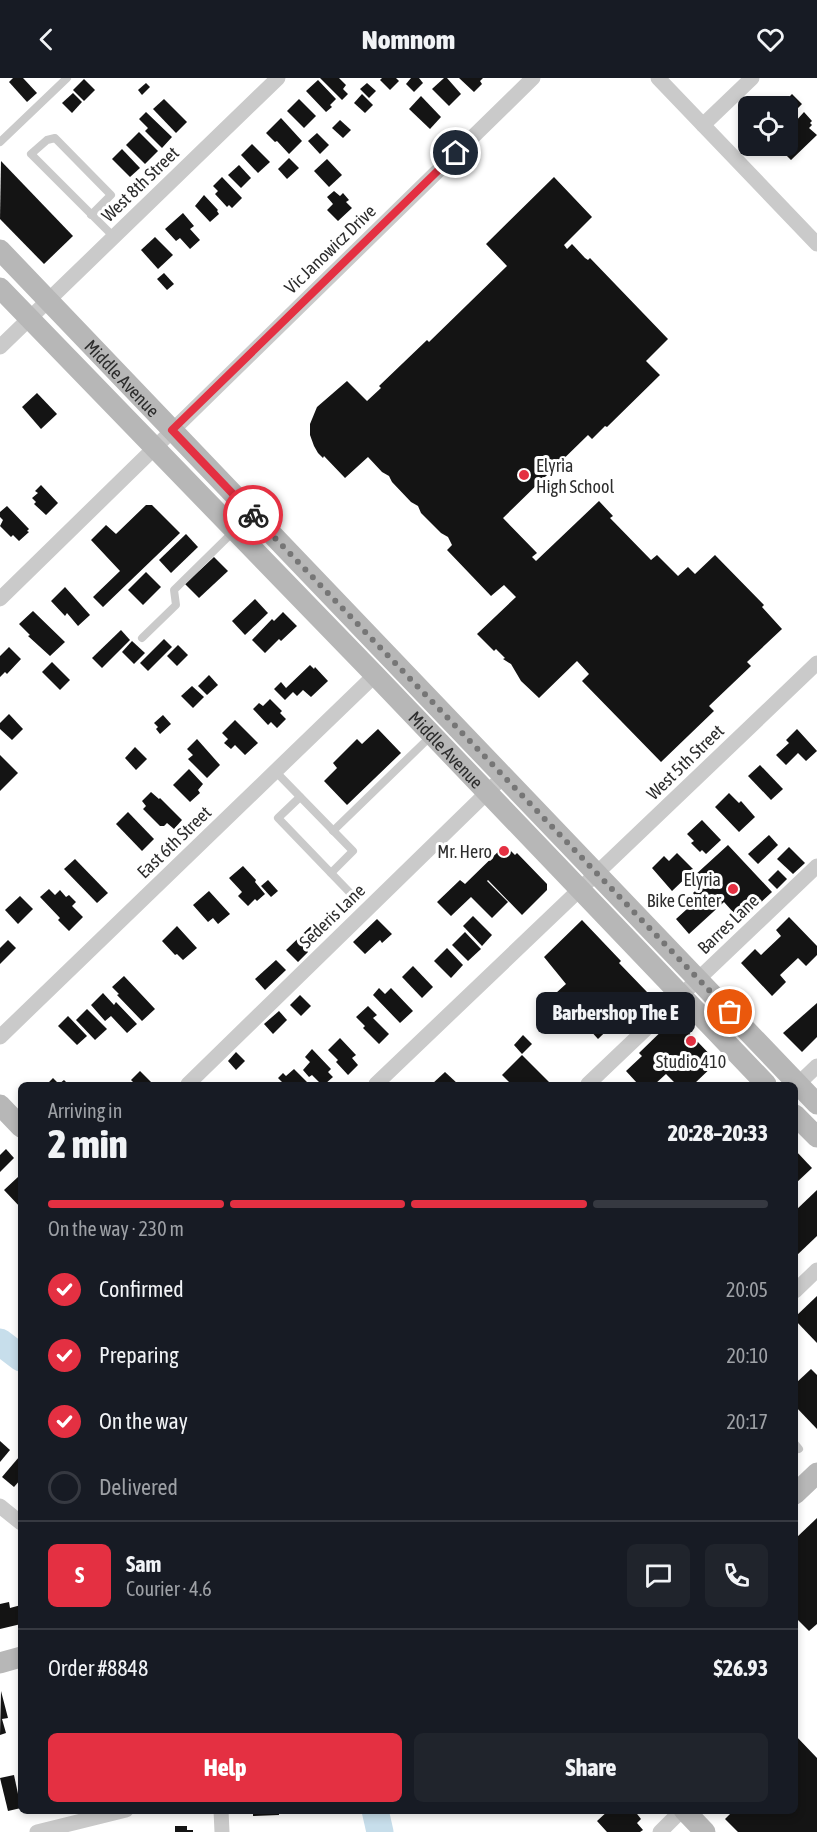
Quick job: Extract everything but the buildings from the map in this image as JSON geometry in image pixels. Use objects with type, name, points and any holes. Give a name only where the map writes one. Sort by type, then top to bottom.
[{"type":"main road","name":"Middle Avenue","points":[[0,250],[698,979],[793,1082]]},
{"type":"main road","name":"Middle Avenue","points":[[0,288],[432,734],[764,1082]]},
{"type":"main road","name":"Middle Avenue","points":[[798,1087],[817,1104]]},
{"type":"main road","points":[[0,1105],[18,1124]]},
{"type":"main road","points":[[798,1118],[817,1137]]},
{"type":"main road","points":[[798,1491],[817,1473]]},
{"type":"main road","points":[[0,1663],[18,1659]]},
{"type":"main road","points":[[687,1814],[705,1832]]},
{"type":"street","name":"West 8th Street","points":[[0,347],[278,78]]},
{"type":"street","name":"Vic Janowicz Drive","points":[[0,599],[533,78]]},
{"type":"street","points":[[658,78],[817,244]]},
{"type":"street","points":[[703,125],[752,78]]},
{"type":"street","name":"West 5th Street","points":[[378,1082],[817,663]]},
{"type":"street","name":"East 6th Street","points":[[0,1037],[375,675]]},
{"type":"street","name":"Sederis Lane","points":[[190,1082],[504,776]]},
{"type":"street","name":"Barres Lane","points":[[590,1082],[817,866]]},
{"type":"street","points":[[798,1083],[817,1066]]},
{"type":"street","points":[[798,1288],[817,1270]]},
{"type":"street","points":[[0,1506],[18,1521]]},
{"type":"street","points":[[37,1832],[110,1814]]},
{"type":"street","points":[[221,1814],[222,1832]]},
{"type":"street","points":[[660,1832],[679,1814]]},
{"type":"lane","points":[[0,142],[67,78]]},
{"type":"lane","points":[[91,215],[111,195],[55,138],[47,140],[32,154],[91,215],[114,237]]},
{"type":"lane","points":[[142,638],[176,605],[174,590],[234,531]]},
{"type":"lane","points":[[333,831],[432,734]]},
{"type":"lane","points":[[275,771],[353,851],[331,873]]},
{"type":"lane","points":[[300,797],[278,818],[355,898]]},
{"type":"waterway","points":[[0,1342],[18,1356]]},
{"type":"waterway","points":[[376,1814],[380,1832]]},
{"type":"way so far","points":[[253,515],[730,1012]]},
{"type":"place","name":"Elyria High School","points":[[524,475]]},
{"type":"place","name":"Mr. Hero","points":[[504,851]]},
{"type":"place","name":"Elyria Bike Center","points":[[733,889]]},
{"type":"place","name":"Barbershop The E","points":[[730,1012]]},
{"type":"place","name":"Studio 410","points":[[691,1041]]},
{"type":"route","points":[[253,515],[172,430],[456,153]]}]
